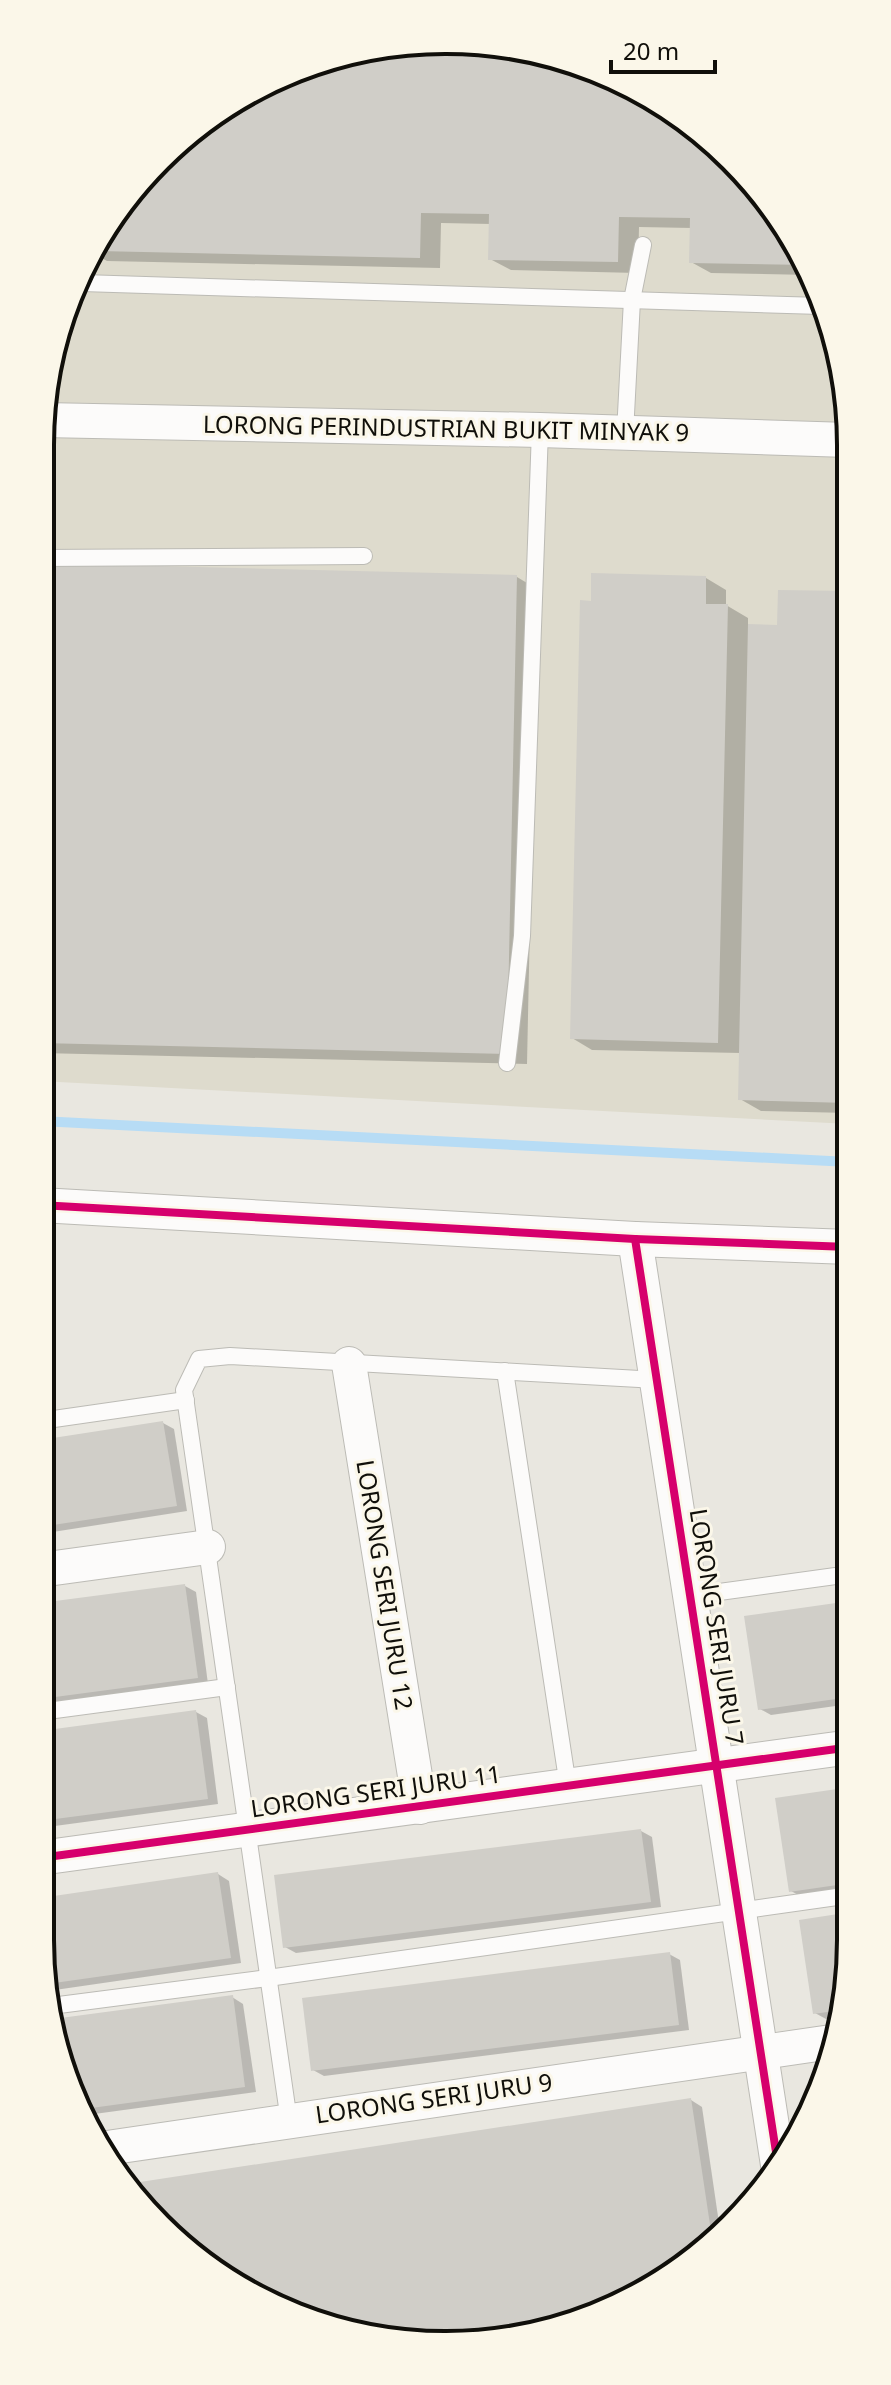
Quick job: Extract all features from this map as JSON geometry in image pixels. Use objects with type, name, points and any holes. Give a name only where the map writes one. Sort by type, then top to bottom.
[{"type":"street","name":"LORONG PERINDUSTRIAN BUKIT MINYAK 9","points":[[55,420],[837,440]]},
{"type":"street","points":[[54,1206],[635,1239],[837,1247]]},
{"type":"street","name":"LORONG SERI JURU 7","points":[[635,1239],[776,2150]]},
{"type":"street","name":"LORONG SERI JURU 12","points":[[349,1364],[420,1807]]},
{"type":"street","points":[[54,1568],[208,1547]]},
{"type":"street","name":"LORONG SERI JURU 11","points":[[54,1856],[837,1749]]},
{"type":"street","name":"LORONG SERI JURU 9","points":[[114,2147],[823,2043]]},
{"type":"lane","points":[[625,433],[632,300],[643,245]]},
{"type":"lane","points":[[89,283],[811,306]]},
{"type":"lane","points":[[507,1063],[522,936],[540,430]]},
{"type":"lane","points":[[54,558],[364,556]]},
{"type":"lane","points":[[289,2121],[184,1390],[199,1359],[230,1356],[657,1380]]},
{"type":"lane","points":[[505,1371],[568,1786]]},
{"type":"lane","points":[[54,1419],[186,1400]]},
{"type":"lane","points":[[690,1596],[837,1576]]},
{"type":"lane","points":[[54,1710],[227,1687]]},
{"type":"lane","points":[[60,2005],[837,1897]]},
{"type":"shaded area","points":[[420,55],[497,57],[571,75],[641,106],[704,151],[740,187],[771,228],[797,272],[816,320],[834,394],[836,420],[837,1123],[54,1082],[54,446],[57,394],[67,344],[94,272],[120,228],[162,176],[355,65]]},
{"type":"building","points":[[446,54],[497,57],[547,67],[595,84],[641,106],[704,151],[740,187],[771,228],[793,265],[689,263],[690,218],[619,217],[618,262],[488,260],[489,214],[421,213],[420,258],[105,251],[151,187],[187,151],[250,106],[296,84],[344,67],[394,57]]},
{"type":"building","points":[[54,563],[517,575],[507,1054],[54,1043]]},
{"type":"building","points":[[591,573],[706,576],[706,604],[728,604],[718,1043],[570,1039],[580,600],[591,601]]},
{"type":"building","points":[[778,590],[837,591],[837,1103],[738,1100],[748,624],[777,625]]},
{"type":"building","points":[[163,1421],[177,1506],[54,1525],[54,1438]]},
{"type":"building","points":[[185,1584],[198,1678],[54,1697],[54,1601]]},
{"type":"building","points":[[837,1603],[837,1699],[758,1710],[744,1616]]},
{"type":"building","points":[[196,1710],[208,1799],[54,1819],[54,1729]]},
{"type":"building","points":[[837,1789],[837,1885],[789,1892],[775,1798]]},
{"type":"building","points":[[641,1829],[651,1902],[283,1948],[274,1875]]},
{"type":"building","points":[[218,1872],[231,1958],[56,1983],[54,1896]]},
{"type":"building","points":[[837,1914],[836,1965],[830,2012],[813,2014],[799,1920]]},
{"type":"building","points":[[670,1952],[679,2025],[311,2071],[302,1998]]},
{"type":"building","points":[[233,1995],[245,2087],[92,2108],[67,2041],[62,2018]]},
{"type":"building","points":[[691,2098],[710,2228],[641,2279],[595,2301],[547,2318],[471,2330],[394,2328],[320,2310],[250,2279],[187,2234],[138,2182]]},
{"type":"waterway","points":[[54,1122],[837,1161]]},
{"type":"cycle path","points":[[54,1206],[635,1239],[837,1247]]},
{"type":"cycle path","points":[[635,1239],[776,2150]]},
{"type":"cycle path","points":[[54,1856],[837,1749]]}]
